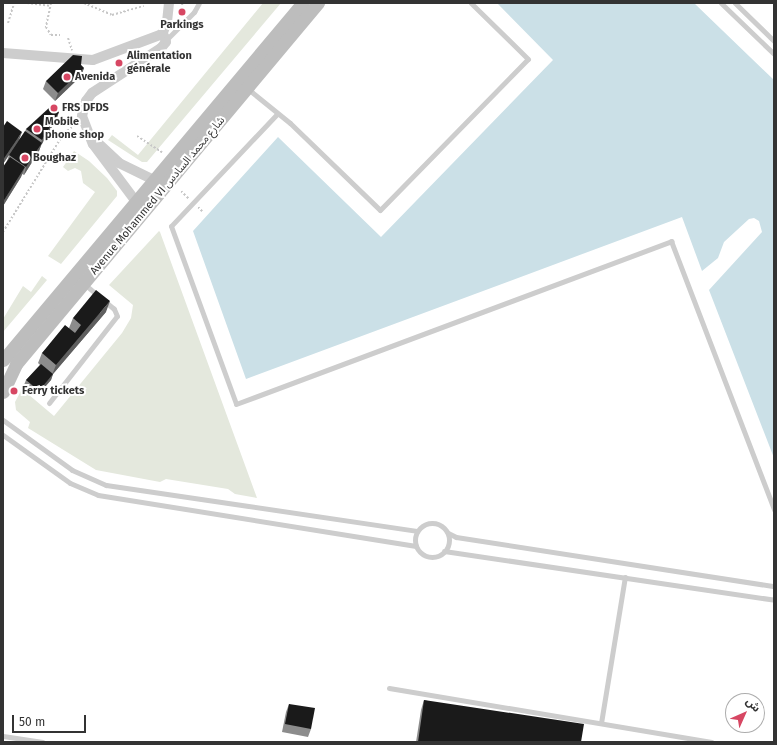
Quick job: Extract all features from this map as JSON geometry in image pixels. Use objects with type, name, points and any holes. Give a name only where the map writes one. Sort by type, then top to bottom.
[{"type":"main road","name":"Avenue Mohammed VI شارع محمد السادس","points":[[3,360],[156,181],[303,3]]},
{"type":"main road","name":"Avenue Mohammed VI شارع محمد السادس","points":[[3,392],[16,364],[248,89],[318,3]]},
{"type":"street","points":[[156,181],[119,162],[93,135],[84,121],[84,107],[92,93],[161,48],[167,22],[169,3]]},
{"type":"street","points":[[3,53],[93,60],[164,38]]},
{"type":"street","points":[[93,135],[93,144],[137,203]]},
{"type":"lane","points":[[164,38],[194,12],[199,3]]},
{"type":"lane","points":[[248,89],[290,123],[380,210],[528,59],[471,3]]},
{"type":"lane","points":[[721,3],[774,54]]},
{"type":"lane","points":[[735,3],[774,41]]},
{"type":"lane","points":[[277,114],[171,226],[236,404],[671,241],[774,510]]},
{"type":"lane","points":[[49,403],[117,316],[114,309],[83,283]]},
{"type":"lane","points":[[3,420],[78,474],[106,485],[417,531]]},
{"type":"lane","points":[[3,435],[70,483],[98,495],[416,546]]},
{"type":"lane","points":[[774,586],[456,537],[448,533],[442,525],[432,522],[423,525],[417,531],[416,546],[422,554],[431,557],[444,551],[774,600]]},
{"type":"lane","points":[[444,551],[449,543],[448,533]]},
{"type":"lane","points":[[601,723],[625,577]]},
{"type":"lane","points":[[389,688],[712,742]]},
{"type":"lane","points":[[3,736],[43,742]]},
{"type":"path","points":[[8,23],[14,3]]},
{"type":"path","points":[[27,3],[50,6]]},
{"type":"path","points":[[51,3],[46,27],[51,35],[60,35]]},
{"type":"path","points":[[84,3],[112,15],[144,6]]},
{"type":"path","points":[[3,232],[64,133],[84,121]]},
{"type":"path","points":[[137,136],[162,152]]},
{"type":"shaded area","points":[[263,3],[281,3],[147,162],[142,162],[108,140],[112,135],[138,155]]},
{"type":"shaded area","points":[[74,151],[89,161],[107,178],[117,191],[117,196],[61,264],[48,256],[95,192],[83,183],[81,171],[75,168],[68,171],[63,167]]},
{"type":"shaded area","points":[[159,231],[257,498],[235,494],[228,489],[166,479],[160,482],[96,470],[28,428],[30,422],[16,410],[15,402],[22,389],[54,416],[122,333],[131,318],[133,305],[109,285]]},
{"type":"shaded area","points":[[42,276],[47,280],[3,332],[3,319],[23,286],[31,292]]},
{"type":"water","points":[[497,3],[694,3],[774,80],[774,458],[709,290],[762,232],[759,221],[754,218],[749,219],[724,242],[718,258],[702,271],[682,217],[246,379],[193,231],[278,137],[381,237],[553,60]]},
{"type":"building","points":[[73,55],[82,56],[81,65],[84,68],[58,93],[46,81]]},
{"type":"building","points":[[50,107],[59,112],[42,140],[26,129]]},
{"type":"building","points":[[7,121],[22,132],[3,160],[3,127]]},
{"type":"building","points":[[25,131],[42,143],[26,167],[9,155]]},
{"type":"building","points":[[10,157],[25,167],[3,202],[3,167]]},
{"type":"building","points":[[96,290],[110,301],[56,365],[42,353],[65,325],[75,333],[81,325],[73,318]]},
{"type":"building","points":[[41,364],[53,374],[39,391],[26,380]]},
{"type":"building","points":[[424,700],[584,724],[581,742],[418,742]]},
{"type":"building","points":[[289,704],[315,708],[311,729],[285,724]]},
{"type":"place","name":"Parkings","points":[[182,12]]},
{"type":"place","name":"Alimentation générale","points":[[119,63]]},
{"type":"place","name":"Avenida","points":[[67,77]]},
{"type":"place","name":"FRS DFDS","points":[[54,108]]},
{"type":"place","name":"Mobile phone shop","points":[[37,129]]},
{"type":"place","name":"Boughaz","points":[[25,158]]},
{"type":"place","name":"Ferry tickets","points":[[14,391]]}]
